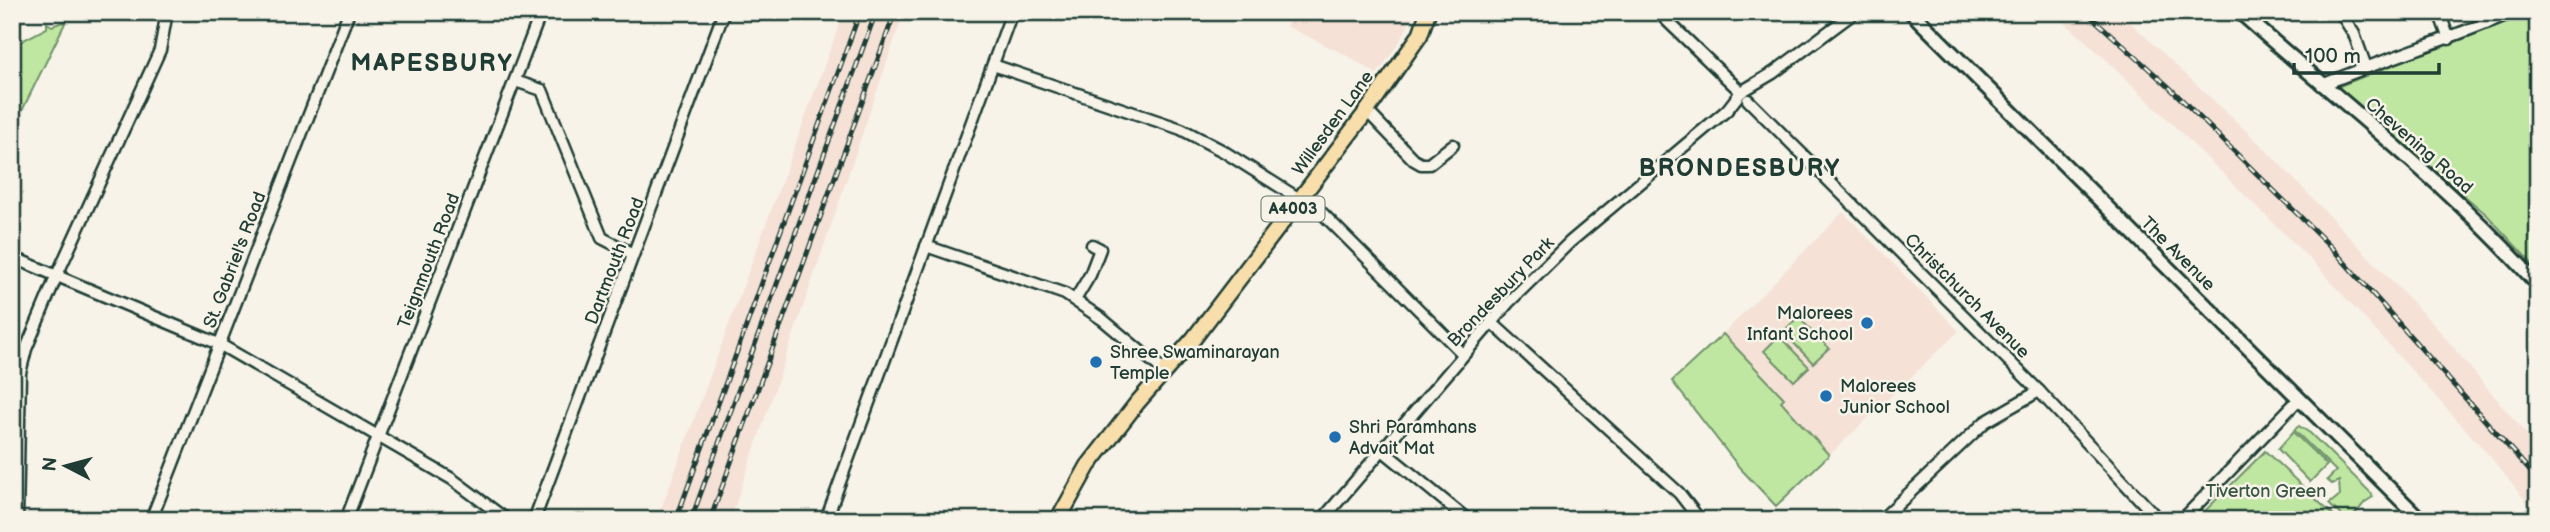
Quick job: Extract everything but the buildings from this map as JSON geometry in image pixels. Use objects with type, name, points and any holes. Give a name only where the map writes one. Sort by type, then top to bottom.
[{"type":"main road","name":"Willesden Lane","points":[[1058,520],[1088,466],[1194,338],[1367,111],[1420,35],[1428,12]]},
{"type":"street","points":[[17,520],[20,373],[26,349],[160,50],[167,12]]},
{"type":"street","name":"St. Gabriel's Road","points":[[151,520],[349,12]]},
{"type":"street","name":"Teignmouth Road","points":[[346,520],[541,12]]},
{"type":"street","name":"Dartmouth Road","points":[[534,520],[724,12]]},
{"type":"street","points":[[826,520],[1012,12]]},
{"type":"street","name":"Christchurch Avenue","points":[[1658,12],[2039,391],[2159,520]]},
{"type":"street","name":"Brondesbury Park","points":[[1322,520],[1491,321],[1570,242],[1744,96],[1855,12]]},
{"type":"street","name":"The Avenue","points":[[1911,12],[2421,520]]},
{"type":"street","name":"Chevening Road","points":[[2240,12],[2437,184],[2497,239],[2538,285]]},
{"type":"street","points":[[2340,12],[2354,34],[2366,67]]},
{"type":"street","points":[[2439,12],[2449,39]]},
{"type":"street","points":[[2322,85],[2449,39],[2513,12]]},
{"type":"street","points":[[993,65],[1181,129],[1303,197],[1462,354]]},
{"type":"street","points":[[515,81],[542,90],[602,238],[633,254]]},
{"type":"street","points":[[1367,111],[1421,164],[1429,164],[1453,145]]},
{"type":"street","points":[[1075,300],[1097,260],[1100,249],[1092,245]]},
{"type":"street","points":[[926,246],[1075,300],[1115,329],[1164,371]]},
{"type":"street","points":[[12,257],[219,344],[452,479],[507,520]]},
{"type":"street","points":[[1491,321],[1679,493],[1700,520]]},
{"type":"street","points":[[1881,520],[1985,422],[2039,391]]},
{"type":"street","points":[[2182,520],[2299,399]]},
{"type":"street","points":[[1381,449],[1468,520]]},
{"type":"shaded area","points":[[844,12],[904,12],[730,520],[657,520]]},
{"type":"shaded area","points":[[1294,12],[1415,12],[1400,41],[1377,74],[1342,53],[1286,26]]},
{"type":"shaded area","points":[[2053,12],[2119,12],[2263,147],[2435,326],[2538,448],[2538,508],[2529,505],[2489,455],[2312,261],[2108,61]]},
{"type":"shaded area","points":[[1843,212],[1959,331],[1776,506],[1739,467],[1672,381],[1723,334]]},
{"type":"green space","points":[[2528,12],[2538,12],[2538,270],[2487,215],[2337,87]]},
{"type":"green space","points":[[66,21],[18,119],[12,154],[12,46],[47,28],[47,23],[52,26]]},
{"type":"green space","points":[[1798,317],[1829,348],[1813,363],[1783,332]]},
{"type":"green space","points":[[1723,334],[1784,398],[1781,401],[1829,455],[1776,506],[1739,467],[1672,381]]},
{"type":"green space","points":[[1779,336],[1809,367],[1794,381],[1764,351]]},
{"type":"green space","points":[[2299,426],[2310,433],[2371,493],[2373,497],[2365,502],[2350,520],[2346,520],[2329,504],[2340,495],[2339,481],[2332,484],[2327,480],[2336,471],[2294,430]]},
{"type":"green space","points":[[2293,432],[2327,465],[2310,482],[2278,449]]},
{"type":"green space","name":"Tiverton Green","points":[[2265,451],[2338,520],[2196,520]]},
{"type":"railway","points":[[676,520],[860,12]]},
{"type":"railway","points":[[691,520],[876,12]]},
{"type":"railway","points":[[710,520],[895,12]]},
{"type":"railway","points":[[2086,12],[2169,87],[2331,247],[2538,480]]},
{"type":"place","name":"Malorees Infant School","points":[[1867,323]]},
{"type":"place","name":"Shree Swaminarayan Temple","points":[[1096,362]]},
{"type":"place","name":"Malorees Junior School","points":[[1826,396]]},
{"type":"place","name":"Shri Paramhans Advait Mat","points":[[1335,437]]},
{"type":"district","name":"MAPESBURY","points":[[432,63]]},
{"type":"district","name":"BRONDESBURY","points":[[1740,168]]}]
